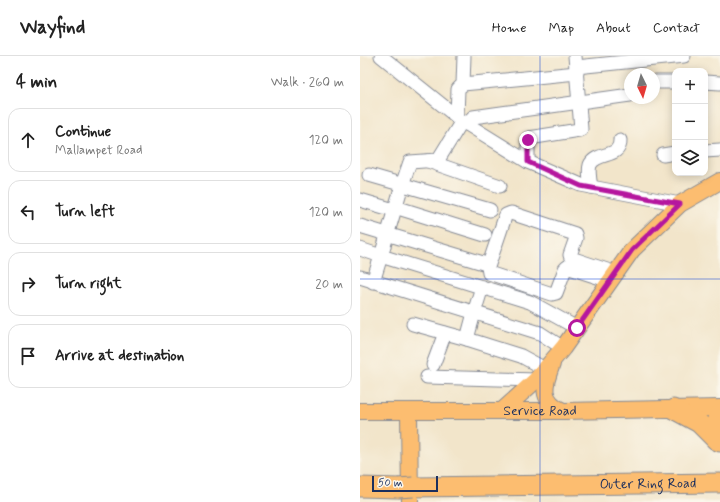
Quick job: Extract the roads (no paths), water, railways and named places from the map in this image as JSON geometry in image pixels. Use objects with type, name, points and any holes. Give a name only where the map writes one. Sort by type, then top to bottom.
[{"type":"highway","points":[[673,409],[699,423],[718,441]]},
{"type":"highway","points":[[718,441],[714,430],[715,422],[720,414]]},
{"type":"highway","name":"Outer Ring Road","points":[[360,487],[407,492],[720,484]]},
{"type":"main road","points":[[503,410],[549,364],[577,328],[632,250],[680,204],[720,181]]},
{"type":"main road","points":[[549,364],[545,392],[551,403],[563,411]]},
{"type":"main road","name":"Service Road","points":[[360,411],[563,411],[720,408]]},
{"type":"main road","points":[[407,492],[409,412]]},
{"type":"street","points":[[373,282],[410,162],[438,160],[462,120],[458,89],[462,84],[464,56]]},
{"type":"street","points":[[462,84],[576,66],[684,56]]},
{"type":"street","points":[[384,57],[462,120],[528,162],[581,186],[680,204]]},
{"type":"street","points":[[528,162],[529,138],[580,130],[581,128],[576,66]]},
{"type":"street","points":[[660,82],[672,82]]},
{"type":"street","points":[[708,82],[720,83]]},
{"type":"street","points":[[462,120],[473,117],[624,97]]},
{"type":"street","points":[[591,187],[589,170],[592,162],[597,158],[615,152],[618,148],[620,140]]},
{"type":"street","points":[[708,152],[720,150]]},
{"type":"street","points":[[428,161],[500,186]]},
{"type":"street","points":[[369,175],[490,210]]},
{"type":"street","points":[[360,200],[395,208],[484,235]]},
{"type":"street","points":[[511,213],[575,234],[576,238],[570,255],[571,258],[613,277],[567,267],[556,293],[552,294],[489,273],[488,267],[505,217],[511,213]]},
{"type":"street","points":[[360,226],[483,263]]},
{"type":"street","points":[[360,249],[530,302],[577,328]]},
{"type":"street","points":[[360,277],[540,333],[549,364]]},
{"type":"street","points":[[467,339],[482,287]]},
{"type":"street","points":[[413,324],[549,364]]},
{"type":"street","points":[[433,365],[445,333]]},
{"type":"street","points":[[428,377],[549,364]]}]
